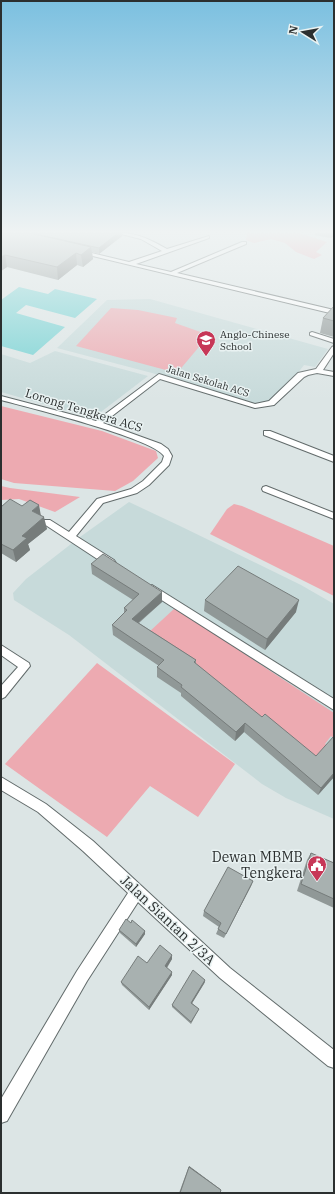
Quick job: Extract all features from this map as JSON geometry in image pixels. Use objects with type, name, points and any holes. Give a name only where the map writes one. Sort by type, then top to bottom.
[{"type":"street","points":[[234,289],[334,312]]},
{"type":"street","points":[[312,334],[334,341]]},
{"type":"street","points":[[334,348],[319,370],[334,374]]},
{"type":"street","name":"Jalan Sekolah ACS","points":[[97,424],[159,376],[255,406],[271,403],[301,375],[307,372],[319,370]]},
{"type":"street","name":"Lorong Tengkera ACS","points":[[1,398],[97,424],[158,446],[165,451],[168,456],[166,463],[146,483],[134,491],[100,501],[70,537]]},
{"type":"street","points":[[267,433],[334,459]]},
{"type":"street","points":[[266,489],[334,516]]},
{"type":"street","points":[[47,522],[120,568]]},
{"type":"street","points":[[140,581],[334,705]]},
{"type":"street","points":[[1,650],[25,666],[1,694]]},
{"type":"street","name":"Jalan Siantan 2/3A","points":[[1,783],[42,808],[88,846],[225,973],[334,1060]]},
{"type":"street","points":[[1,1115],[82,976],[137,892]]},
{"type":"shaded area","name":"Anglo-Chinese School","points":[[150,299],[328,349],[315,367],[304,365],[275,403],[255,404],[152,373],[57,348],[107,300]]},
{"type":"shaded area","points":[[111,308],[138,310],[177,318],[175,323],[209,335],[177,373],[76,346]]},
{"type":"shaded area","points":[[55,351],[148,376],[93,418],[1,392],[1,354],[30,363]]},
{"type":"shaded area","points":[[1,406],[102,431],[156,451],[158,458],[133,481],[115,491],[14,483],[1,479]]},
{"type":"shaded area","points":[[1,486],[80,497],[55,512],[19,499],[1,500]]},
{"type":"shaded area","points":[[129,502],[301,585],[334,604],[334,819],[286,798],[262,784],[69,635],[14,600],[13,593],[26,579],[80,537]]},
{"type":"shaded area","points":[[234,504],[242,506],[334,546],[334,596],[210,534],[227,509]]},
{"type":"shaded area","points":[[175,608],[334,713],[334,739],[331,736],[325,744],[333,750],[321,764],[149,632]]},
{"type":"shaded area","points":[[97,663],[235,764],[198,817],[150,786],[107,837],[5,764]]},
{"type":"water","points":[[17,289],[26,289],[48,294],[55,289],[97,299],[75,318],[26,305],[16,313],[65,327],[33,355],[1,346],[1,300]]},
{"type":"building","points":[[334,306],[334,321],[323,318]]},
{"type":"building","points":[[10,499],[22,506],[30,500],[39,505],[32,511],[44,517],[22,536],[27,538],[13,550],[1,544],[1,507]]},
{"type":"building","points":[[103,554],[162,592],[132,619],[196,660],[194,662],[262,717],[265,714],[316,756],[334,736],[334,773],[321,788],[245,723],[236,732],[181,687],[182,685],[157,667],[164,660],[112,625],[127,610],[124,608],[139,594],[91,564]]},
{"type":"building","points":[[238,566],[299,600],[267,639],[205,600]]},
{"type":"building","name":"Dewan MBMB Tengkera","points":[[311,853],[334,863],[334,899],[301,884]]},
{"type":"building","points":[[228,867],[253,881],[226,934],[218,929],[221,923],[204,911]]},
{"type":"building","points":[[126,919],[131,923],[132,920],[145,931],[136,944],[119,930]]},
{"type":"building","points":[[160,945],[172,955],[165,966],[172,972],[149,1007],[121,982],[138,956],[147,963]]},
{"type":"building","points":[[193,970],[205,980],[191,1003],[199,1009],[191,1022],[172,1005]]},
{"type":"building","points":[[189,1167],[221,1190],[220,1193],[180,1193]]},
{"type":"place","name":"Anglo-Chinese School","points":[[206,357]]},
{"type":"place","name":"Dewan MBMB Tengkera","points":[[317,882]]}]
